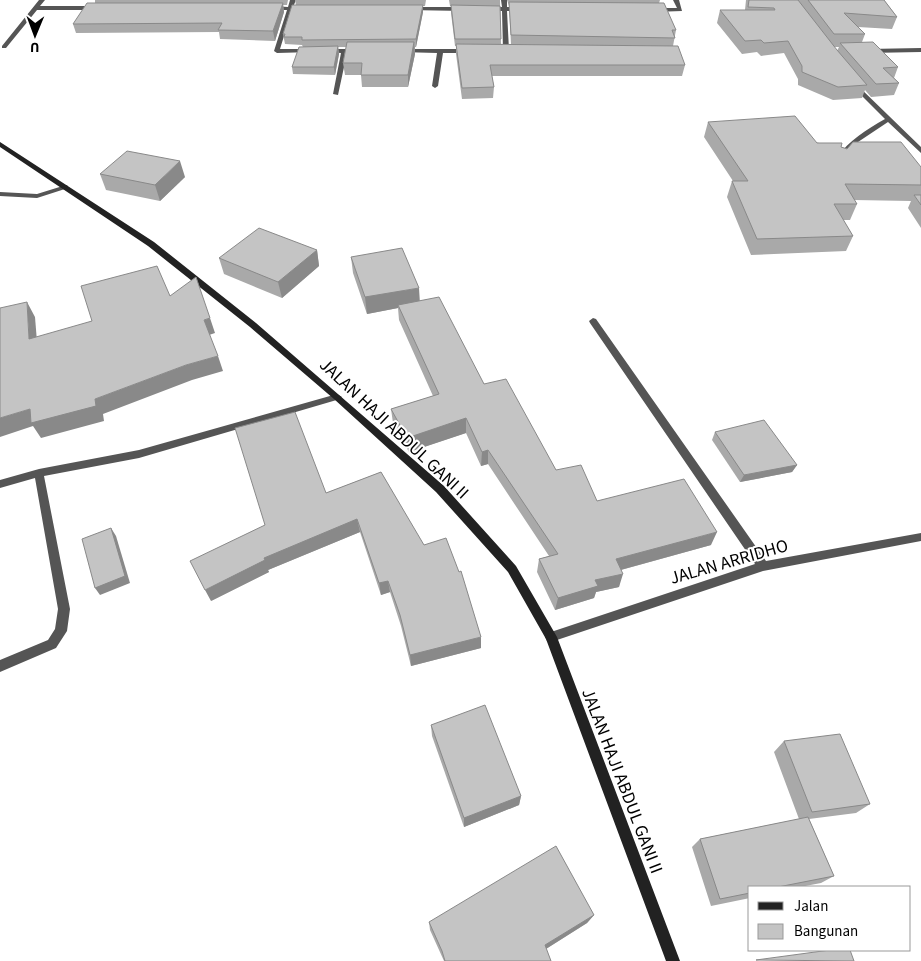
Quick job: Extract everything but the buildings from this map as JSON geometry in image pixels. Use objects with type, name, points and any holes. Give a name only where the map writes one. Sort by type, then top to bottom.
[{"type":"street","points":[[4,47],[42,0]]},
{"type":"street","points":[[293,0],[277,50],[364,51]]},
{"type":"street","points":[[504,0],[506,50]]},
{"type":"street","points":[[649,10],[680,10],[676,0]]},
{"type":"street","points":[[36,8],[104,8]]},
{"type":"street","points":[[261,8],[310,9]]},
{"type":"street","points":[[397,9],[534,9]]},
{"type":"street","points":[[497,50],[516,51]]},
{"type":"street","points":[[864,51],[921,50]]},
{"type":"street","points":[[336,94],[344,51]]},
{"type":"street","points":[[392,51],[478,51]]},
{"type":"street","points":[[435,86],[440,51]]},
{"type":"street","points":[[850,80],[921,151]]},
{"type":"street","points":[[839,161],[850,146],[865,134],[890,119]]},
{"type":"street","name":"JALAN HAJI ABDUL GANI II","points":[[0,144],[151,244],[253,325],[440,489],[512,569],[551,637],[672,961]]},
{"type":"street","points":[[0,194],[37,196],[66,187]]},
{"type":"street","points":[[593,321],[763,566]]},
{"type":"street","points":[[0,484],[39,473],[140,454],[337,397]]},
{"type":"street","points":[[0,666],[52,644],[61,631],[64,609],[39,473]]},
{"type":"street","name":"JALAN ARRIDHO","points":[[551,637],[763,566],[921,536]]}]
